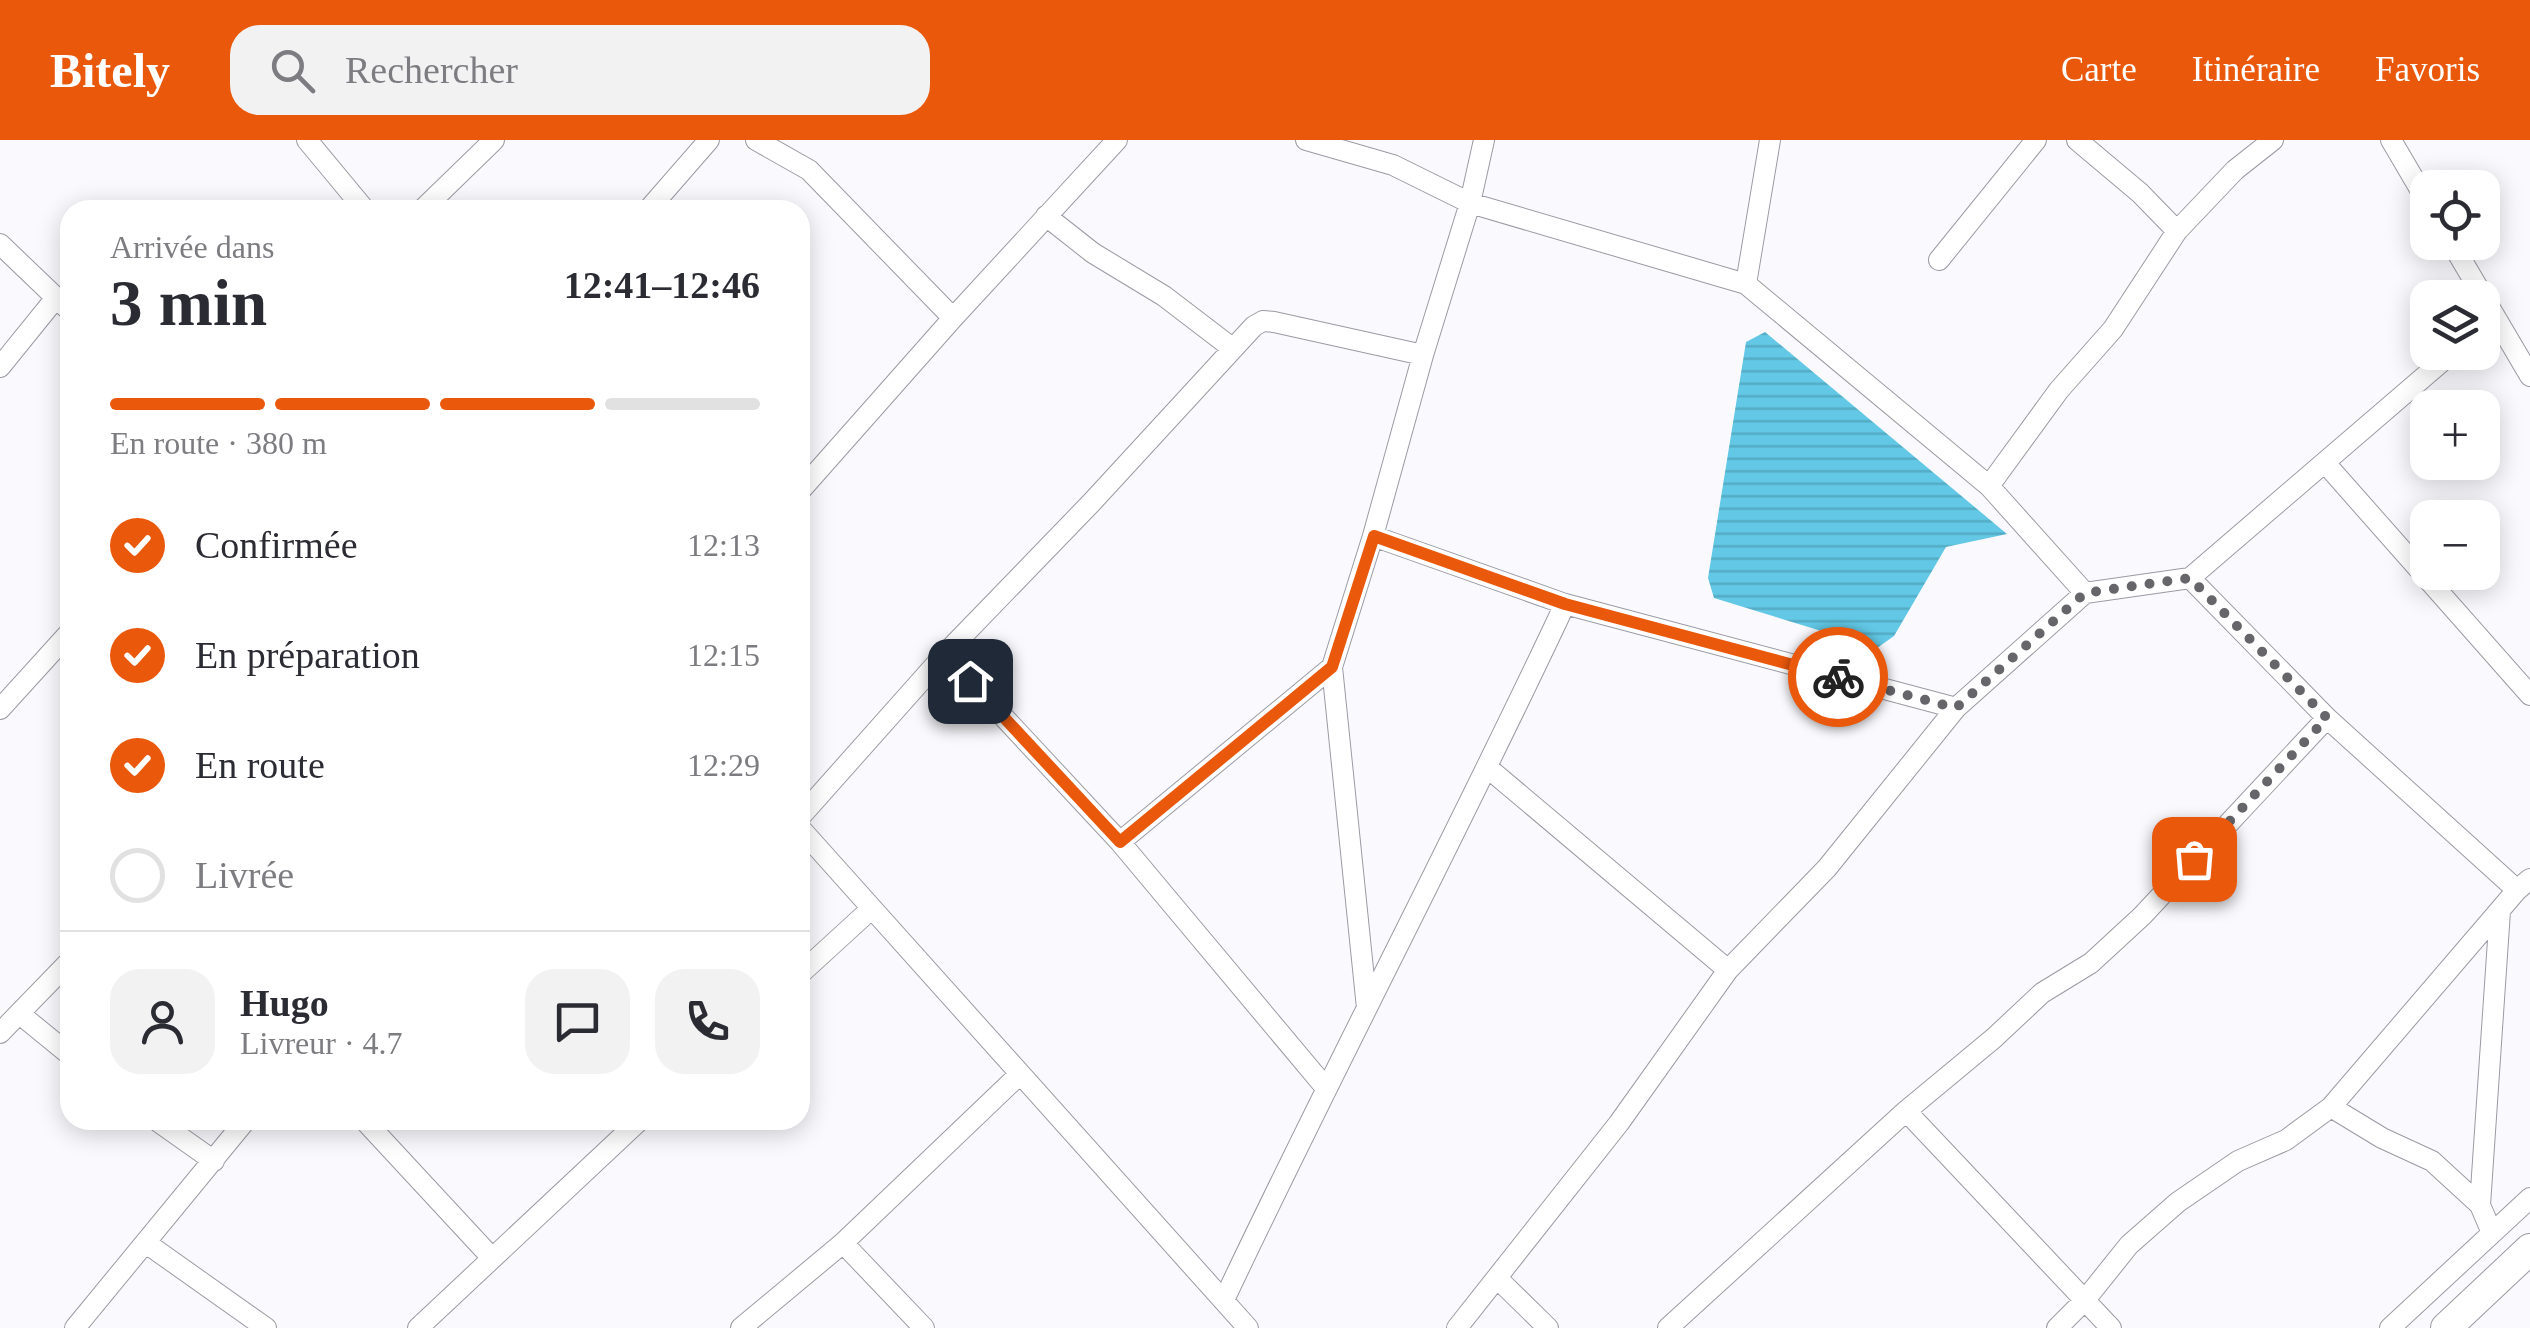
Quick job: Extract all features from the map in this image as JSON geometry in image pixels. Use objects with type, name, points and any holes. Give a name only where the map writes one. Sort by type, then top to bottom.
[{"type":"highway","points":[[2446,1328],[2530,1250]]},
{"type":"street","points":[[308,140],[356,200]]},
{"type":"street","points":[[432,200],[494,140]]},
{"type":"street","points":[[657,200],[708,140]]},
{"type":"street","points":[[756,140],[808,170],[953,318]]},
{"type":"street","points":[[810,480],[1117,140]]},
{"type":"street","points":[[1306,140],[1393,165],[1470,203],[1746,284],[1989,486],[2085,593]]},
{"type":"street","points":[[1367,1009],[1332,667],[1374,536],[1423,355],[1470,203],[1484,140]]},
{"type":"street","points":[[1939,260],[2036,140]]},
{"type":"street","points":[[2077,140],[2140,193],[2176,231]]},
{"type":"street","points":[[1989,486],[2059,390],[2113,329],[2176,231],[2235,170],[2273,140]]},
{"type":"street","points":[[2391,140],[2410,172]]},
{"type":"street","points":[[1746,284],[1766,142]]},
{"type":"street","points":[[1046,216],[1093,253],[1164,296],[1232,348]]},
{"type":"street","points":[[0,244],[60,303]]},
{"type":"street","points":[[0,367],[60,307]]},
{"type":"street","points":[[810,806],[946,654],[1232,348],[1263,321],[1423,355]]},
{"type":"street","points":[[2500,337],[2530,376]]},
{"type":"street","points":[[1457,1328],[1618,1123],[1728,970],[1827,868],[1956,708],[2085,593],[2190,578],[2433,370]]},
{"type":"street","points":[[2326,464],[2530,695]]},
{"type":"street","points":[[1374,536],[1565,604],[1956,708]]},
{"type":"street","points":[[2058,1328],[2129,1244],[2178,1202],[2238,1161],[2286,1140],[2331,1107],[2523,885],[2327,718],[2190,578]]},
{"type":"street","points":[[1224,1300],[1325,1087],[1488,768],[1565,604]]},
{"type":"street","points":[[0,709],[60,643]]},
{"type":"street","points":[[946,654],[1120,842],[1325,1087]]},
{"type":"street","points":[[1120,842],[1332,667]]},
{"type":"street","points":[[1668,1328],[1906,1111],[2051,986],[2101,954],[2142,916],[2327,718]]},
{"type":"street","points":[[1488,768],[1728,970]]},
{"type":"street","points":[[810,840],[1248,1328]]},
{"type":"street","points":[[810,965],[870,910]]},
{"type":"street","points":[[2480,1205],[2500,911]]},
{"type":"street","points":[[0,1033],[60,972]]},
{"type":"street","points":[[21,1015],[60,1047]]},
{"type":"street","points":[[741,1328],[844,1243],[1020,1074]]},
{"type":"street","points":[[2331,1107],[2382,1138],[2432,1161],[2480,1205],[2492,1233]]},
{"type":"street","points":[[1906,1111],[2111,1328]]},
{"type":"street","points":[[170,1130],[214,1160]]},
{"type":"street","points":[[76,1328],[238,1130]]},
{"type":"street","points":[[373,1130],[492,1258]]},
{"type":"street","points":[[418,1328],[629,1130]]},
{"type":"street","points":[[2390,1328],[2530,1198]]},
{"type":"street","points":[[146,1243],[266,1328]]},
{"type":"street","points":[[844,1243],[924,1328]]},
{"type":"street","points":[[1497,1278],[1548,1328]]},
{"type":"water","points":[[1765,332],[2007,534],[1946,547],[1894,636],[1877,648],[1714,598],[1708,578],[1746,342]]},
{"type":"way so far","points":[[1838,677],[1956,708],[2085,593],[2190,578],[2327,718],[2194,859]]},
{"type":"route","points":[[970,681],[1120,842],[1332,667],[1374,536],[1565,604],[1838,677]]}]
